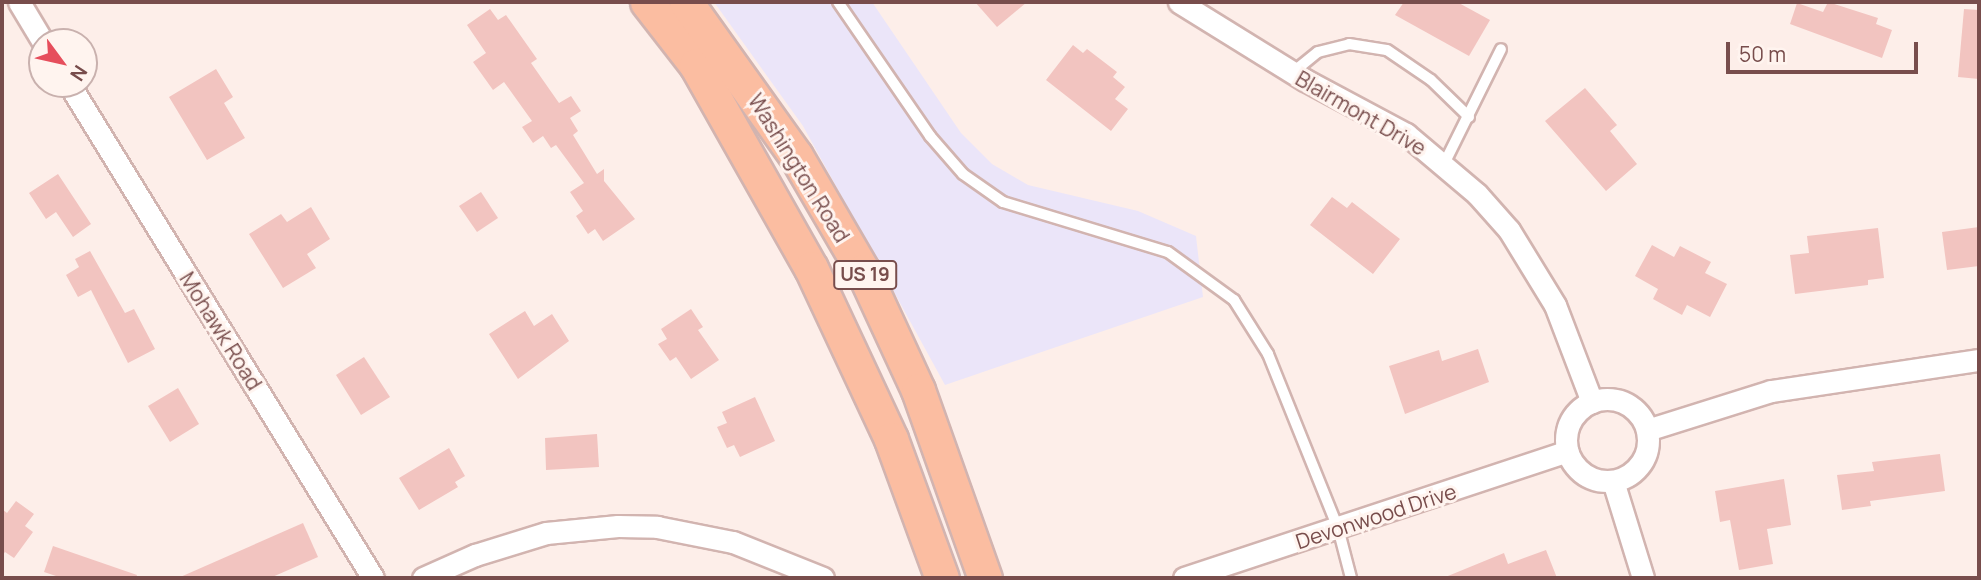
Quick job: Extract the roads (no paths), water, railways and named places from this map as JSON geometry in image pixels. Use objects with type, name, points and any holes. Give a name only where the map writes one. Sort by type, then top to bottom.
[{"type":"main road","name":"Washington Road","points":[[647,2],[696,65],[811,268],[891,439],[942,578]]},
{"type":"main road","name":"Washington Road","points":[[686,2],[796,156],[863,271],[923,401],[985,578]]},
{"type":"street","points":[[19,2],[35,28]]},
{"type":"street","name":"Blairmont Drive","points":[[1179,2],[1292,73],[1406,134],[1444,164],[1501,221],[1534,268],[1555,305],[1592,402]]},
{"type":"street","name":"Mohawk Road","points":[[78,98],[373,578]]},
{"type":"street","points":[[1647,430],[1782,388],[1979,359]]},
{"type":"street","points":[[1620,400],[1642,417],[1647,430],[1645,457],[1637,468],[1613,481],[1590,478],[1567,451],[1574,416],[1592,402],[1620,400]]},
{"type":"street","name":"Devonwood Drive","points":[[1184,578],[1567,451]]},
{"type":"street","points":[[1613,481],[1643,578]]},
{"type":"street","points":[[423,578],[475,555],[546,533],[618,526],[657,527],[733,542],[771,553],[823,578]]},
{"type":"lane","points":[[838,2],[930,136],[963,174],[1003,202],[1168,252],[1234,300],[1268,354],[1338,528],[1351,578]]},
{"type":"lane","points":[[1292,73],[1318,52],[1339,47],[1387,50],[1432,80],[1469,117]]},
{"type":"lane","points":[[1444,164],[1501,48]]}]
